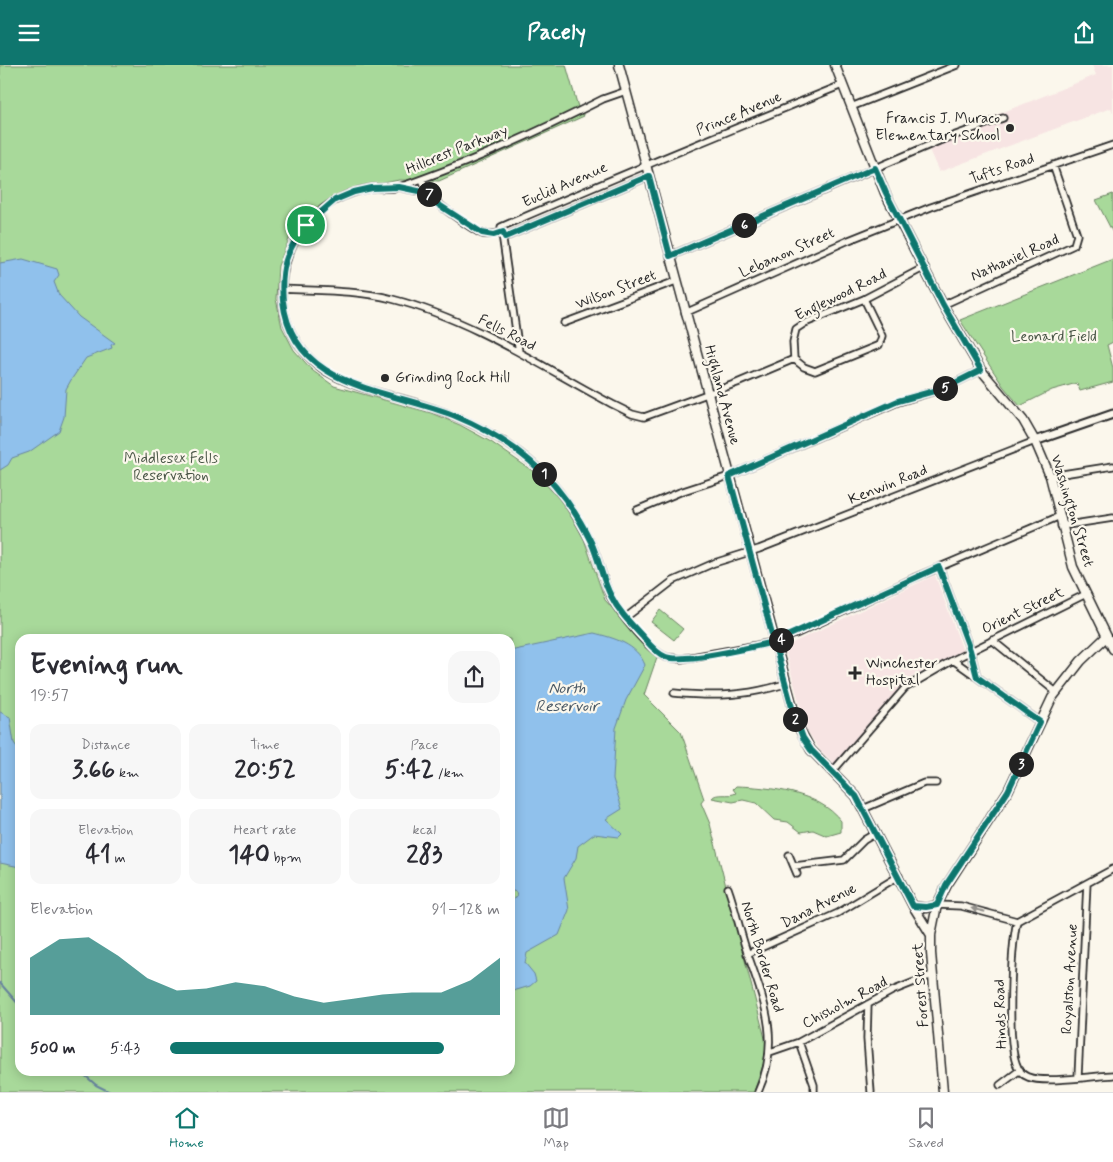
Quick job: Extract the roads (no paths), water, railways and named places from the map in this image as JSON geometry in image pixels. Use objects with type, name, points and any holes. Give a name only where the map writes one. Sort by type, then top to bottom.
[{"type":"main road","name":"Highland Avenue","points":[[619,65],[785,684],[803,738],[811,750],[856,796],[913,906],[931,935]]},
{"type":"main road","name":"Washington Street","points":[[835,65],[875,168],[943,305],[981,370],[1023,421],[1035,441],[1050,476],[1061,526],[1073,567],[1113,649]]},
{"type":"main road","name":"Forest Street","points":[[943,1092],[932,975],[931,935],[937,905],[946,885],[1008,791],[1056,692],[1082,659],[1106,637]]},
{"type":"main road","points":[[913,906],[926,907],[937,905]]},
{"type":"street","points":[[934,65],[936,73]]},
{"type":"street","points":[[851,107],[957,65]]},
{"type":"street","name":"Prince Avenue","points":[[646,167],[842,85]]},
{"type":"street","name":"Hillcrest Parkway","points":[[626,91],[603,99],[467,162],[422,179],[399,187],[372,188],[354,192],[335,200],[319,212],[292,244],[283,267],[282,289],[285,315],[294,339],[307,357],[327,372],[350,384],[419,403],[480,427],[507,443],[549,479],[568,501],[592,544],[610,595],[625,618],[651,645],[666,657],[681,659],[774,642]]},
{"type":"street","points":[[670,256],[875,168],[1002,118]]},
{"type":"street","name":"Tufts Road","points":[[900,219],[1113,145]]},
{"type":"street","name":"Nathaniel Road","points":[[943,305],[1074,245],[1077,235],[1053,165]]},
{"type":"street","name":"Euclid Avenue","points":[[646,167],[610,179],[501,227],[505,237],[649,176]]},
{"type":"street","name":"Euclid Avenue","points":[[422,179],[428,193],[436,203],[482,233],[494,235],[503,232]]},
{"type":"street","points":[[399,187],[428,193]]},
{"type":"street","name":"Lebanon Street","points":[[685,313],[848,240],[900,219]]},
{"type":"street","points":[[503,232],[503,247],[510,278],[519,352]]},
{"type":"street","name":"Englewood Road","points":[[794,359],[793,341],[796,329],[805,323],[864,299],[925,267]]},
{"type":"street","name":"Wilson Street","points":[[564,323],[676,281]]},
{"type":"street","name":"Fells Road","points":[[282,289],[334,292],[390,299],[456,321],[519,352],[612,404],[644,417],[708,394]]},
{"type":"street","points":[[708,394],[794,359],[804,367],[815,371],[879,345],[882,336],[864,299]]},
{"type":"street","points":[[637,510],[680,492],[729,476],[898,401],[945,388],[981,370]]},
{"type":"street","points":[[1035,441],[1113,414]]},
{"type":"street","name":"Kenwin Road","points":[[625,618],[673,581],[714,563],[750,552],[1035,441]]},
{"type":"street","points":[[1050,476],[1113,466]]},
{"type":"street","points":[[774,642],[939,567],[1060,517]]},
{"type":"street","points":[[1061,526],[1113,518]]},
{"type":"street","points":[[939,567],[970,650],[977,677]]},
{"type":"street","name":"Orient Street","points":[[833,771],[905,688],[970,650],[1086,594]]},
{"type":"street","name":"Forest Street","points":[[1106,637],[1113,630]]},
{"type":"street","points":[[992,640],[1056,692]]},
{"type":"street","points":[[953,660],[1040,722]]},
{"type":"street","points":[[674,693],[729,696],[755,693],[785,684]]},
{"type":"street","points":[[863,809],[924,783],[936,783]]},
{"type":"street","points":[[794,866],[844,859],[864,840],[876,833]]},
{"type":"street","points":[[789,855],[797,874]]},
{"type":"street","points":[[937,905],[962,906],[1017,921],[1113,869]]},
{"type":"street","name":"Dana Avenue","points":[[747,954],[838,913],[899,876]]},
{"type":"street","name":"Royalston Avenue","points":[[1078,1077],[1088,883]]},
{"type":"street","name":"North Border Road","points":[[728,888],[747,954],[765,1004],[770,1029],[770,1052],[758,1092]]},
{"type":"street","name":"Hinds Road","points":[[1017,921],[1012,961],[1012,1025],[1015,1059],[1020,1070]]},
{"type":"street","name":"Chisholm Road","points":[[770,1052],[799,1042],[892,991],[932,975]]},
{"type":"street","points":[[868,1004],[867,1039],[871,1092]]},
{"type":"street","points":[[799,1042],[814,1085],[814,1092]]},
{"type":"street","points":[[1000,1085],[1020,1070],[1028,1077],[1035,1078],[1113,1075]]},
{"type":"water","points":[[23,259],[57,269],[59,275],[54,282],[59,295],[79,317],[115,343],[111,345],[112,348],[86,358],[71,380],[66,389],[64,417],[59,431],[29,452],[12,458],[8,465],[0,470],[0,263]]},
{"type":"water","name":"North Reservoir","points":[[594,633],[617,640],[631,647],[645,665],[626,700],[616,728],[613,779],[622,809],[606,819],[622,834],[619,837],[594,834],[578,846],[576,858],[564,878],[569,910],[559,935],[527,953],[525,963],[534,974],[536,981],[530,986],[515,990],[515,898],[517,897],[515,892],[515,650]]},
{"type":"water","points":[[0,712],[10,717],[15,744],[15,866],[0,863]]},
{"type":"waterway","points":[[0,983],[15,1000]]},
{"type":"waterway","points":[[86,1076],[96,1085],[110,1092]]},
{"type":"place","name":"Francis J. Muraco Elementary School","points":[[1010,128]]},
{"type":"place","name":"Grinding Rock Hill","points":[[385,378]]},
{"type":"place","name":"Winchester Hospital","points":[[855,673]]},
{"type":"park label","name":"Leonard Field","points":[[1054,337]]},
{"type":"park label","name":"Middlesex Fells Reservation","points":[[171,468]]}]
